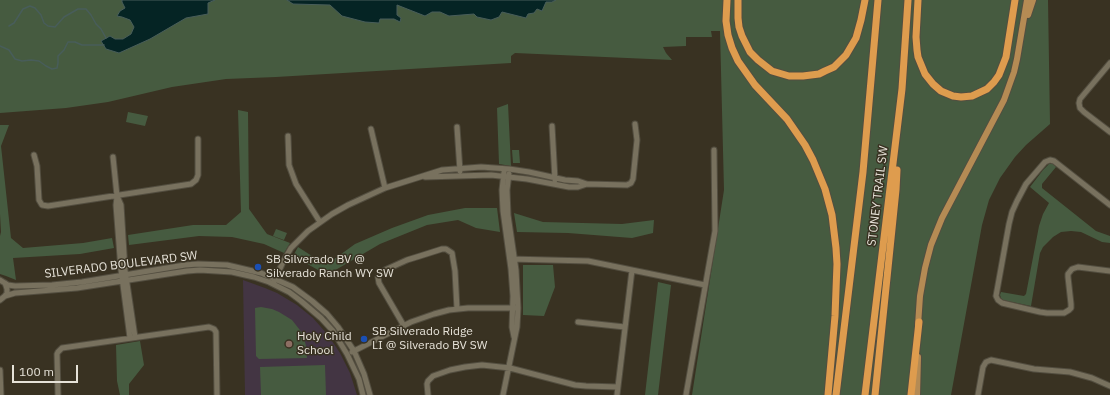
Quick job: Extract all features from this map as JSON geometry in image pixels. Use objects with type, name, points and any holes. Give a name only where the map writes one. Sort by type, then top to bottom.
[{"type":"highway","points":[[727,0],[726,21],[728,35],[738,61],[756,85],[787,119],[796,132],[816,167],[825,188],[835,231],[837,264],[835,316],[828,395]]},
{"type":"highway","points":[[739,2],[739,27],[750,52],[772,70],[789,76],[803,76],[815,75],[834,67],[846,55],[856,38],[865,0]]},
{"type":"highway","name":"STONEY TRAIL SW","points":[[836,395],[863,172],[878,0]]},
{"type":"highway","name":"STONEY TRAIL SW","points":[[865,395],[902,89],[908,0]]},
{"type":"highway","points":[[918,0],[916,37],[920,63],[925,74],[941,91],[953,96],[961,97],[972,96],[987,89],[994,82],[1001,71],[1006,57],[1015,0]]},
{"type":"highway","points":[[1008,0],[1012,7],[1013,15]]},
{"type":"highway","points":[[875,395],[896,190],[902,89]]},
{"type":"highway","points":[[911,395],[918,322]]},
{"type":"main road","points":[[917,395],[918,322],[920,296],[931,245],[950,202],[1004,100],[1017,59],[1027,0]]},
{"type":"main road","points":[[1017,59],[1021,49],[1027,16],[1033,0]]},
{"type":"street","points":[[1110,63],[1080,99],[1079,103],[1080,108],[1084,112],[1110,132]]},
{"type":"street","points":[[274,282],[282,262],[291,248],[302,236],[320,222],[348,204],[385,188],[442,170],[481,167],[507,169],[578,181],[587,184],[628,185],[633,179],[637,143],[635,124]]},
{"type":"street","points":[[552,126],[555,185]]},
{"type":"street","points":[[457,127],[461,176]]},
{"type":"street","points":[[371,129],[385,188]]},
{"type":"street","points":[[288,136],[289,164],[296,184],[320,222]]},
{"type":"street","points":[[34,155],[37,166],[39,200],[44,206],[48,206],[194,183],[198,178],[198,139]]},
{"type":"street","points":[[686,395],[715,231],[714,150]]},
{"type":"street","points":[[113,157],[117,196],[116,205],[124,278],[133,337]]},
{"type":"street","points":[[1110,205],[1054,161],[1050,160],[1045,162],[1026,184],[1012,212],[996,296],[1002,303],[1040,312],[1064,313],[1069,310],[1071,304],[1068,274],[1072,269],[1078,267],[1110,271]]},
{"type":"street","points":[[503,395],[510,368],[517,327],[512,280],[512,259],[502,211],[502,190],[507,169]]},
{"type":"street","points":[[420,177],[491,175],[527,179],[555,185],[578,187],[587,184]]},
{"type":"street","points":[[404,326],[379,283],[378,277],[386,270],[407,260],[442,249],[446,249],[452,253],[455,271],[457,309]]},
{"type":"street","points":[[512,259],[588,261],[705,285]]},
{"type":"street","name":"SILVERADO BOULEVARD SW","points":[[2,281],[8,285],[15,286],[47,285],[210,270],[244,274],[293,287],[318,306],[338,327],[354,351],[364,374],[370,395]]},
{"type":"street","points":[[617,395],[632,270]]},
{"type":"street","name":"SILVERADO BOULEVARD SW","points":[[2,299],[15,293],[70,289],[124,278]]},
{"type":"street","points":[[2,281],[7,289],[2,299]]},
{"type":"street","name":"SILVERADO BOULEVARD SW","points":[[274,282],[306,305],[333,331],[348,354],[359,379],[363,395]]},
{"type":"street","points":[[348,354],[404,326],[434,314],[457,309],[480,307],[515,308]]},
{"type":"street","points":[[578,322],[625,327]]},
{"type":"street","points":[[58,395],[57,354],[62,348],[209,327],[214,329],[216,332],[217,395]]},
{"type":"street","points":[[978,395],[983,367],[986,362],[991,360],[1034,369],[1070,372],[1092,378],[1110,386]]},
{"type":"street","points":[[428,395],[426,387],[432,376],[465,367],[482,365],[510,368],[575,385],[592,387],[618,387]]},
{"type":"street","points":[[0,370],[0,395]]},
{"type":"shaded area","name":"Holy Child School","points":[[243,280],[277,293],[297,305],[313,318],[328,335],[340,353],[350,373],[357,395],[245,395]]},
{"type":"green space","points":[[0,0],[1048,0],[1050,124],[1015,157],[1000,178],[989,200],[982,225],[951,395],[692,395],[724,190],[720,31],[711,31],[712,37],[686,37],[686,46],[663,47],[672,60],[515,53],[511,56],[511,63],[226,79],[172,87],[108,102],[66,108],[0,113]]},
{"type":"green space","points":[[508,104],[511,166],[499,164],[497,108]]},
{"type":"green space","points":[[238,110],[248,112],[249,209],[267,234],[290,243],[284,253],[264,244],[232,237],[199,236],[129,245],[128,235],[193,225],[226,225],[241,212]]},
{"type":"green space","points":[[128,112],[148,116],[145,126],[126,122]]},
{"type":"green space","points":[[0,125],[9,125],[1,146],[11,238],[23,248],[83,243],[112,238],[114,248],[80,254],[13,258],[16,280],[0,274]]},
{"type":"green space","points":[[512,150],[519,150],[520,163],[513,163]]},
{"type":"green space","points":[[1049,164],[1053,164],[1056,167],[1042,184],[1042,188],[1096,231],[1110,236],[1110,243],[1102,242],[1081,232],[1061,232],[1053,237],[1043,247],[1040,253],[1031,306],[1003,300],[1000,295],[1001,292],[1024,296],[1026,294],[1039,226],[1049,203],[1030,187]]},
{"type":"green space","points":[[465,208],[497,208],[500,232],[476,228],[458,220],[427,225],[380,244],[327,275],[293,256],[298,247],[326,265],[355,244],[392,228],[428,215]]},
{"type":"green space","points":[[514,213],[543,222],[622,224],[654,220],[653,233],[632,238],[568,233],[517,232]]},
{"type":"green space","points":[[276,229],[287,233],[284,240],[273,236]]},
{"type":"green space","points":[[523,265],[553,265],[555,287],[544,316],[523,315]]},
{"type":"green space","points":[[658,282],[671,285],[658,395],[645,395]]},
{"type":"green space","points":[[261,307],[272,309],[292,320],[303,334],[307,358],[259,359],[256,356],[255,308]]},
{"type":"green space","points":[[140,341],[144,365],[129,384],[129,395],[120,395],[117,381],[116,345]]},
{"type":"green space","points":[[325,365],[326,395],[261,395],[260,367]]},
{"type":"water","points":[[122,0],[215,0],[208,3],[208,14],[186,18],[150,39],[119,53],[106,49],[101,41],[110,36],[115,39],[123,39],[131,34],[134,27],[130,20],[117,16],[120,11],[125,8]]},
{"type":"water","points":[[287,0],[556,0],[546,2],[542,11],[537,9],[534,13],[528,14],[526,18],[502,12],[499,17],[491,20],[477,17],[474,14],[449,16],[440,12],[432,12],[425,16],[397,5],[397,15],[401,18],[400,22],[394,19],[380,19],[379,23],[365,22],[342,16],[330,5],[293,4]]},
{"type":"waterway","points":[[9,26],[14,23],[23,9],[30,6],[35,8],[41,15],[44,23],[48,26],[55,27],[64,17],[78,9],[86,9],[106,38]]},
{"type":"waterway","points":[[0,46],[9,50],[15,59],[22,61],[39,61],[52,69],[57,68],[58,56],[64,50],[68,42],[75,42],[82,45],[104,45]]},
{"type":"place","name":"SB Silverado BV @ Silverado Ranch WY SW","points":[[258,267]]},
{"type":"place","name":"SB Silverado Ridge LI @ Silverado BV SW","points":[[364,339]]},
{"type":"place","name":"Holy Child School","points":[[289,344]]}]
